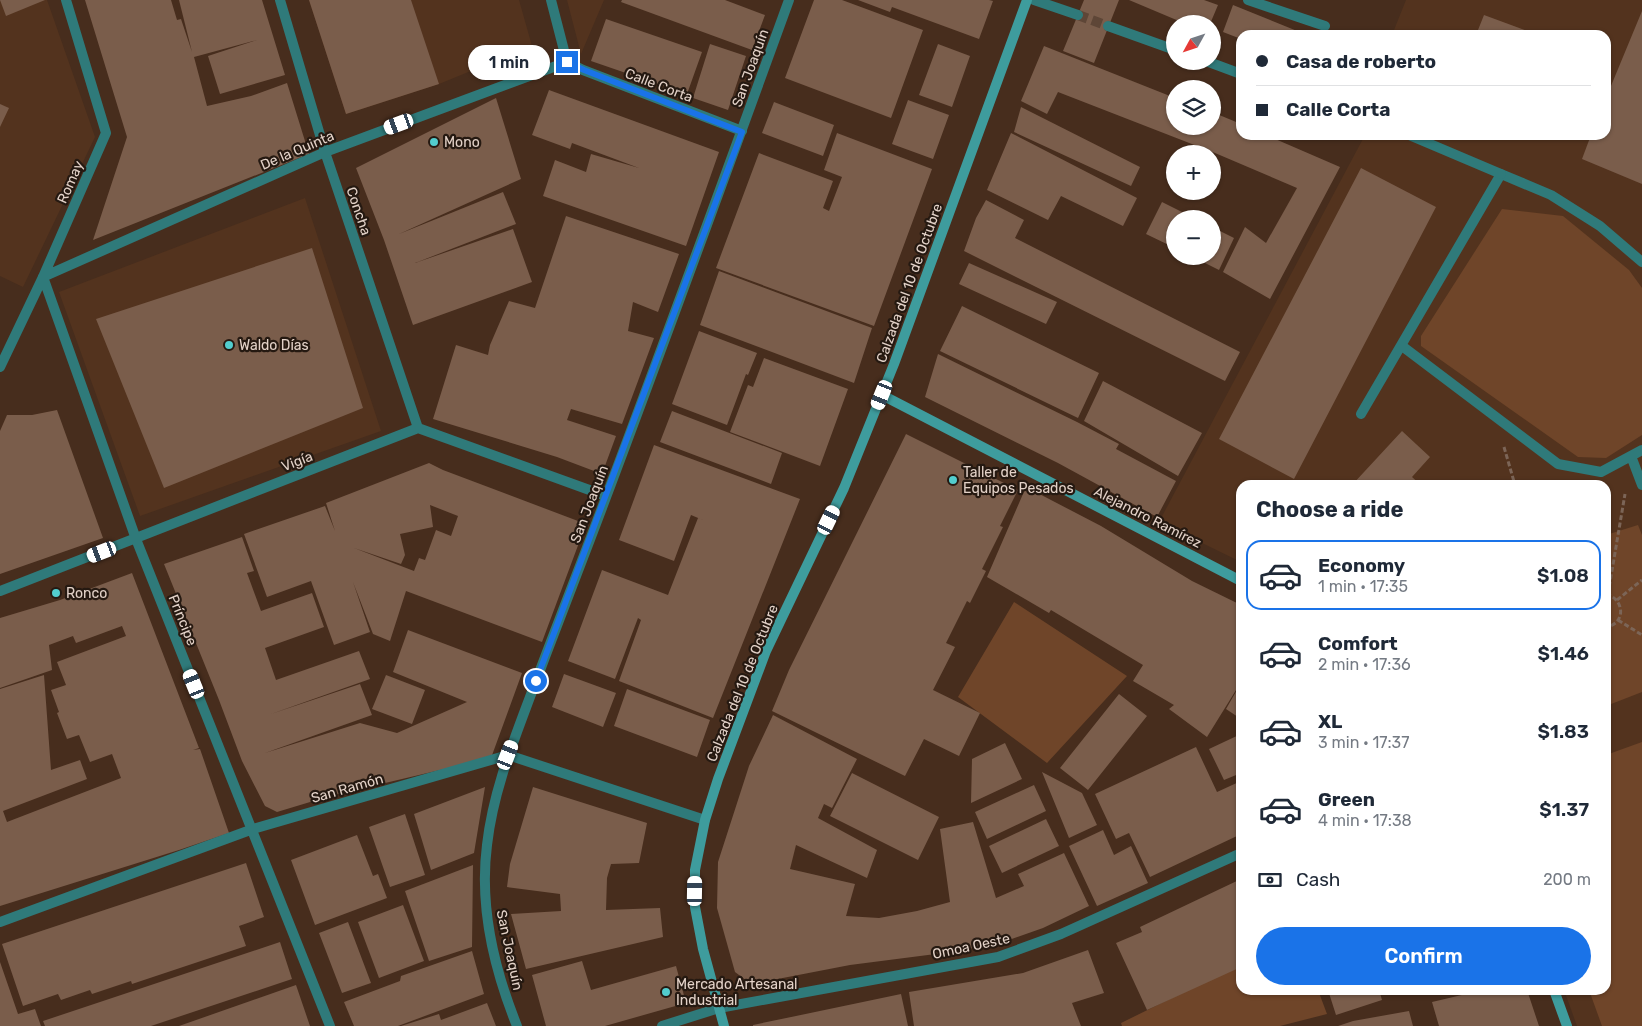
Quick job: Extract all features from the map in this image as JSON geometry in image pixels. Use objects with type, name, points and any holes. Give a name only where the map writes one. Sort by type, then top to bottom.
[{"type":"main road","name":"Calzada del 10 de Octubre","points":[[724,1026],[703,949],[695,906],[695,870],[705,820],[718,779],[766,651],[844,488],[882,395],[1027,0]]},
{"type":"main road","name":"Alejandro Ramírez","points":[[882,395],[1236,578]]},
{"type":"main road","points":[[1556,995],[1567,1026]]},
{"type":"street","name":"Romay","points":[[0,367],[43,277],[106,133],[66,0]]},
{"type":"street","name":"Concha","points":[[280,0],[325,152],[418,428]]},
{"type":"street","points":[[550,0],[567,62]]},
{"type":"street","name":"San Joaquín","points":[[517,1026],[503,991],[488,925],[485,886],[486,846],[494,807],[508,755],[742,132],[789,0]]},
{"type":"street","points":[[1034,0],[1078,15]]},
{"type":"street","points":[[1248,0],[1325,26]]},
{"type":"street","points":[[1108,26],[1166,47]]},
{"type":"street","name":"De la Quinta","points":[[43,277],[325,152],[567,62]]},
{"type":"street","name":"Calle Corta","points":[[567,62],[742,132]]},
{"type":"street","points":[[1221,67],[1236,72]]},
{"type":"street","points":[[1421,140],[1551,195],[1600,226],[1641,260]]},
{"type":"street","points":[[1361,414],[1502,174]]},
{"type":"street","name":"Príncipe","points":[[43,277],[136,539],[330,1026]]},
{"type":"street","points":[[1402,346],[1558,464],[1601,472],[1642,450]]},
{"type":"street","points":[[418,428],[606,496]]},
{"type":"street","name":"Vigía","points":[[0,591],[418,428]]},
{"type":"street","points":[[1631,456],[1642,485]]},
{"type":"street","points":[[508,755],[705,820]]},
{"type":"street","name":"San Ramón","points":[[0,922],[253,829],[508,755]]},
{"type":"street","name":"Omoa Oeste","points":[[662,1026],[719,1008],[998,957],[1061,934],[1236,855]]},
{"type":"path","points":[[1493,414],[1513,480]]},
{"type":"path","points":[[1611,572],[1625,493]]},
{"type":"path","points":[[1617,600],[1642,580]]},
{"type":"path","points":[[1611,596],[1617,600],[1621,610],[1618,620],[1611,625]]},
{"type":"path","points":[[1618,620],[1642,635]]},
{"type":"shaded area","points":[[0,0],[47,0],[95,137],[23,287],[0,276]]},
{"type":"shaded area","points":[[309,0],[519,0],[532,46],[439,84],[346,114]]},
{"type":"shaded area","points":[[567,0],[604,0],[581,54]]},
{"type":"shaded area","points":[[1406,0],[1642,0],[1642,1026],[1577,1026],[1566,995],[1611,995],[1611,480],[1236,480],[1236,560],[1159,522],[1362,140],[1611,140],[1611,30],[1394,30]]},
{"type":"shaded area","points":[[305,198],[381,431],[140,516],[59,292]]},
{"type":"shaded area","points":[[1502,209],[1563,216],[1629,270],[1642,288],[1642,435],[1606,458],[1578,457],[1421,346],[1421,336]]},
{"type":"shaded area","points":[[1638,525],[1642,535],[1642,692],[1611,704],[1611,533]]},
{"type":"shaded area","points":[[1014,602],[1127,676],[1047,763],[958,697]]},
{"type":"shaded area","points":[[1642,742],[1642,1026],[1602,1026],[1591,995],[1611,995],[1611,753]]},
{"type":"shaded area","points":[[1236,966],[1236,995],[1320,995],[1327,1014],[1280,1026],[1122,1026],[1121,1023]]},
{"type":"building","points":[[0,0],[45,0],[6,16]]},
{"type":"building","points":[[85,0],[171,0],[177,20],[181,19],[192,52],[179,0],[262,0],[285,75],[220,94],[208,56],[257,40],[194,57],[207,106],[251,96],[287,83],[309,154],[93,240],[127,137]]},
{"type":"building","points":[[309,0],[411,0],[439,84],[346,114]]},
{"type":"building","points":[[622,0],[725,0],[765,15],[752,50],[621,2]]},
{"type":"building","points":[[814,0],[842,0],[923,30],[891,118],[785,78]]},
{"type":"building","points":[[858,0],[993,1],[979,39],[892,7],[890,12]]},
{"type":"building","points":[[1084,0],[1119,0],[1094,63],[1063,51]]},
{"type":"building","points":[[1129,0],[1204,0],[1218,5],[1214,15],[1166,16]]},
{"type":"building","points":[[1233,5],[1295,30],[1236,30],[1236,37],[1223,32]]},
{"type":"building","points":[[1642,11],[1642,184],[1582,159],[1589,140],[1611,140],[1611,86]]},
{"type":"building","points":[[1484,15],[1524,30],[1478,30]]},
{"type":"building","points":[[606,19],[702,52],[687,94],[591,61]]},
{"type":"building","points":[[710,44],[746,56],[728,110],[693,98]]},
{"type":"building","points":[[938,44],[970,56],[952,107],[919,95]]},
{"type":"building","points":[[1044,46],[1166,94],[1166,134],[1058,92],[1047,114],[1021,101]]},
{"type":"building","points":[[549,90],[719,152],[686,246],[543,196],[555,160],[586,172],[591,154],[639,168],[572,143],[570,149],[532,135]]},
{"type":"building","points":[[496,98],[521,179],[399,234],[503,192],[516,224],[415,263],[513,229],[532,282],[413,325],[384,240],[356,168]]},
{"type":"building","points":[[908,100],[949,115],[933,159],[892,144]]},
{"type":"building","points":[[774,102],[834,125],[823,156],[762,133]]},
{"type":"building","points":[[0,104],[9,108],[0,127]]},
{"type":"building","points":[[1021,107],[1140,167],[1131,186],[1014,132]]},
{"type":"building","points":[[1221,116],[1236,122],[1236,140],[1278,140],[1340,167],[1270,299],[1223,272],[1245,227],[1266,243],[1297,188],[1221,156],[1221,145],[1194,145],[1169,135],[1221,135]]},
{"type":"building","points":[[837,133],[932,169],[874,326],[716,268],[759,153],[833,181],[823,208],[829,211],[842,177],[824,170]]},
{"type":"building","points":[[1011,133],[1137,198],[1123,226],[1061,196],[1048,220],[987,190]]},
{"type":"building","points":[[1361,168],[1436,207],[1294,479],[1219,439]]},
{"type":"building","points":[[986,200],[1024,220],[1015,238],[1240,352],[1225,381],[964,251],[976,218]]},
{"type":"building","points":[[1162,202],[1178,210],[1166,210],[1166,244],[1146,234]]},
{"type":"building","points":[[566,216],[679,254],[658,312],[633,302],[628,331],[654,338],[622,424],[571,409],[567,420],[616,436],[602,474],[557,457],[433,419],[456,345],[488,355],[490,345],[509,301],[535,308]]},
{"type":"building","points":[[1221,232],[1234,238],[1219,270],[1209,265],[1221,265]]},
{"type":"building","points":[[312,248],[363,408],[164,488],[96,319]]},
{"type":"building","points":[[969,263],[1057,302],[1046,324],[959,284]]},
{"type":"building","points":[[719,271],[872,328],[854,383],[700,325]]},
{"type":"building","points":[[962,306],[1099,373],[1078,418],[940,351]]},
{"type":"building","points":[[699,331],[757,353],[748,375],[746,374],[727,425],[672,404]]},
{"type":"building","points":[[938,354],[1119,444],[1116,449],[1176,481],[1157,517],[1058,463],[925,397]]},
{"type":"building","points":[[764,358],[848,389],[820,466],[730,432],[748,385],[753,387]]},
{"type":"building","points":[[1103,381],[1202,433],[1178,476],[1084,421]]},
{"type":"building","points":[[57,410],[103,538],[0,574],[0,431],[7,415],[32,415]]},
{"type":"building","points":[[672,411],[782,453],[771,484],[660,442]]},
{"type":"building","points":[[1402,431],[1430,457],[1412,477],[1415,480],[1357,480]]},
{"type":"building","points":[[906,434],[1018,490],[1000,526],[1003,527],[982,569],[986,571],[970,603],[967,601],[946,643],[955,647],[933,690],[980,713],[959,756],[924,739],[905,776],[772,711],[789,670]]},
{"type":"building","points":[[654,445],[800,499],[713,718],[619,681],[641,620],[638,618],[615,679],[568,661],[602,570],[668,595],[698,518],[710,523],[691,515],[674,561],[619,540]]},
{"type":"building","points":[[429,463],[586,524],[542,642],[406,591],[390,641],[373,634],[353,582],[370,632],[334,645],[311,581],[267,597],[244,534],[325,506],[335,531],[326,503]],"holes":[[[430,505],[458,516],[451,536],[436,530],[425,560],[419,558],[414,571],[354,548],[401,564],[405,555],[400,534],[433,527]]]},
{"type":"building","points":[[1026,487],[1101,526],[1192,581],[1236,603],[1236,690],[1207,737],[1169,709],[1174,705],[1133,681],[1143,665],[1051,610],[1049,613],[987,577]]},
{"type":"building","points":[[242,537],[254,571],[247,573],[261,611],[312,593],[324,627],[265,648],[276,680],[359,651],[370,679],[271,714],[360,684],[372,715],[265,753],[360,723],[397,733],[467,702],[393,672],[408,630],[522,673],[491,758],[330,796],[277,812],[265,806],[242,761],[164,564]]},
{"type":"building","points":[[132,573],[199,748],[193,750],[200,749],[229,833],[0,906],[0,689],[44,675],[51,770],[80,760],[87,779],[3,811],[7,822],[121,778],[112,754],[90,762],[79,735],[67,739],[51,690],[66,685],[57,662],[126,636],[122,626],[76,643],[73,636],[49,645],[52,670],[0,688],[0,618],[60,600]]},
{"type":"building","points":[[564,674],[616,693],[603,727],[552,707]]},
{"type":"building","points":[[386,675],[425,690],[412,724],[372,709]]},
{"type":"building","points":[[627,689],[710,720],[697,757],[614,726]]},
{"type":"building","points":[[1236,692],[1236,716],[1226,709]]},
{"type":"building","points":[[1119,694],[1147,716],[1088,790],[1060,768]]},
{"type":"building","points":[[773,715],[857,759],[832,808],[824,804],[818,818],[877,850],[867,878],[796,845],[790,869],[855,884],[846,916],[879,918],[917,911],[950,902],[940,829],[973,822],[996,898],[1024,886],[1018,874],[1064,853],[1089,906],[1043,928],[1006,941],[959,951],[850,965],[751,984],[735,972],[717,908],[718,862],[749,766]]},
{"type":"building","points":[[1236,736],[1236,775],[1224,780],[1209,749]]},
{"type":"building","points":[[1005,743],[1022,779],[971,803],[972,759]]},
{"type":"building","points":[[1196,747],[1217,792],[1236,783],[1236,836],[1150,877],[1129,833],[1116,839],[1095,794]]},
{"type":"building","points":[[1042,772],[1082,793],[1097,825],[1069,838]]},
{"type":"building","points":[[852,773],[939,817],[918,860],[830,816]]},
{"type":"building","points":[[1034,785],[1046,811],[987,839],[975,812]]},
{"type":"building","points":[[485,787],[474,853],[431,870],[414,814]]},
{"type":"building","points":[[533,787],[647,823],[639,863],[611,864],[607,878],[606,910],[660,908],[663,937],[526,969],[511,914],[561,911],[560,894],[507,887],[510,864]]},
{"type":"building","points":[[405,814],[425,875],[390,887],[369,827]]},
{"type":"building","points":[[1046,819],[1059,846],[1002,873],[989,846]]},
{"type":"building","points":[[1103,830],[1114,855],[1131,846],[1148,883],[1097,906],[1069,846]]},
{"type":"building","points":[[357,835],[373,876],[378,874],[387,898],[315,925],[291,860]]},
{"type":"building","points":[[246,863],[264,917],[239,926],[246,946],[132,984],[131,981],[92,994],[90,990],[61,1000],[58,994],[23,1006],[2,944]]},
{"type":"building","points":[[473,865],[472,947],[429,961],[405,891]]},
{"type":"building","points":[[1236,881],[1236,969],[1147,1010],[1116,943],[1142,932],[1140,927]]},
{"type":"building","points":[[403,905],[424,961],[379,978],[358,922]]},
{"type":"building","points":[[348,922],[371,983],[342,993],[319,933]]},
{"type":"building","points":[[280,942],[292,979],[151,1026],[45,1026],[43,1021]]},
{"type":"building","points":[[1088,950],[1104,993],[1072,1003],[1081,1026],[914,1026],[909,992],[1023,973]]},
{"type":"building","points":[[472,951],[484,994],[398,1026],[354,1026],[344,1002],[400,981],[401,976]]},
{"type":"building","points":[[582,961],[591,990],[676,966],[686,1003],[605,1026],[546,1026],[532,975]]},
{"type":"building","points":[[0,962],[18,1014],[35,1009],[41,1026],[0,1026]]},
{"type":"building","points":[[296,985],[310,1026],[179,1026]]},
{"type":"building","points":[[901,994],[908,1026],[753,1026],[753,1025]]},
{"type":"building","points":[[1330,995],[1380,995],[1382,1000],[1336,1015]]},
{"type":"building","points":[[1462,995],[1529,995],[1539,1026],[1439,1026],[1432,1002]]},
{"type":"building","points":[[487,1003],[496,1026],[401,1026],[439,1014],[441,1020]]},
{"type":"building","points":[[1409,1011],[1413,1026],[1338,1026],[1353,1021]]},
{"type":"tunnel","points":[[1078,15],[1108,26]]},
{"type":"place","name":"Mono","points":[[434,142]]},
{"type":"place","name":"Waldo Días","points":[[229,345]]},
{"type":"place","name":"Taller de Equipos Pesados","points":[[953,480]]},
{"type":"place","name":"Ronco","points":[[56,593]]},
{"type":"place","name":"Mercado Artesanal Industrial","points":[[666,992]]},
{"type":"route","points":[[536,681],[742,132],[567,62]]}]
